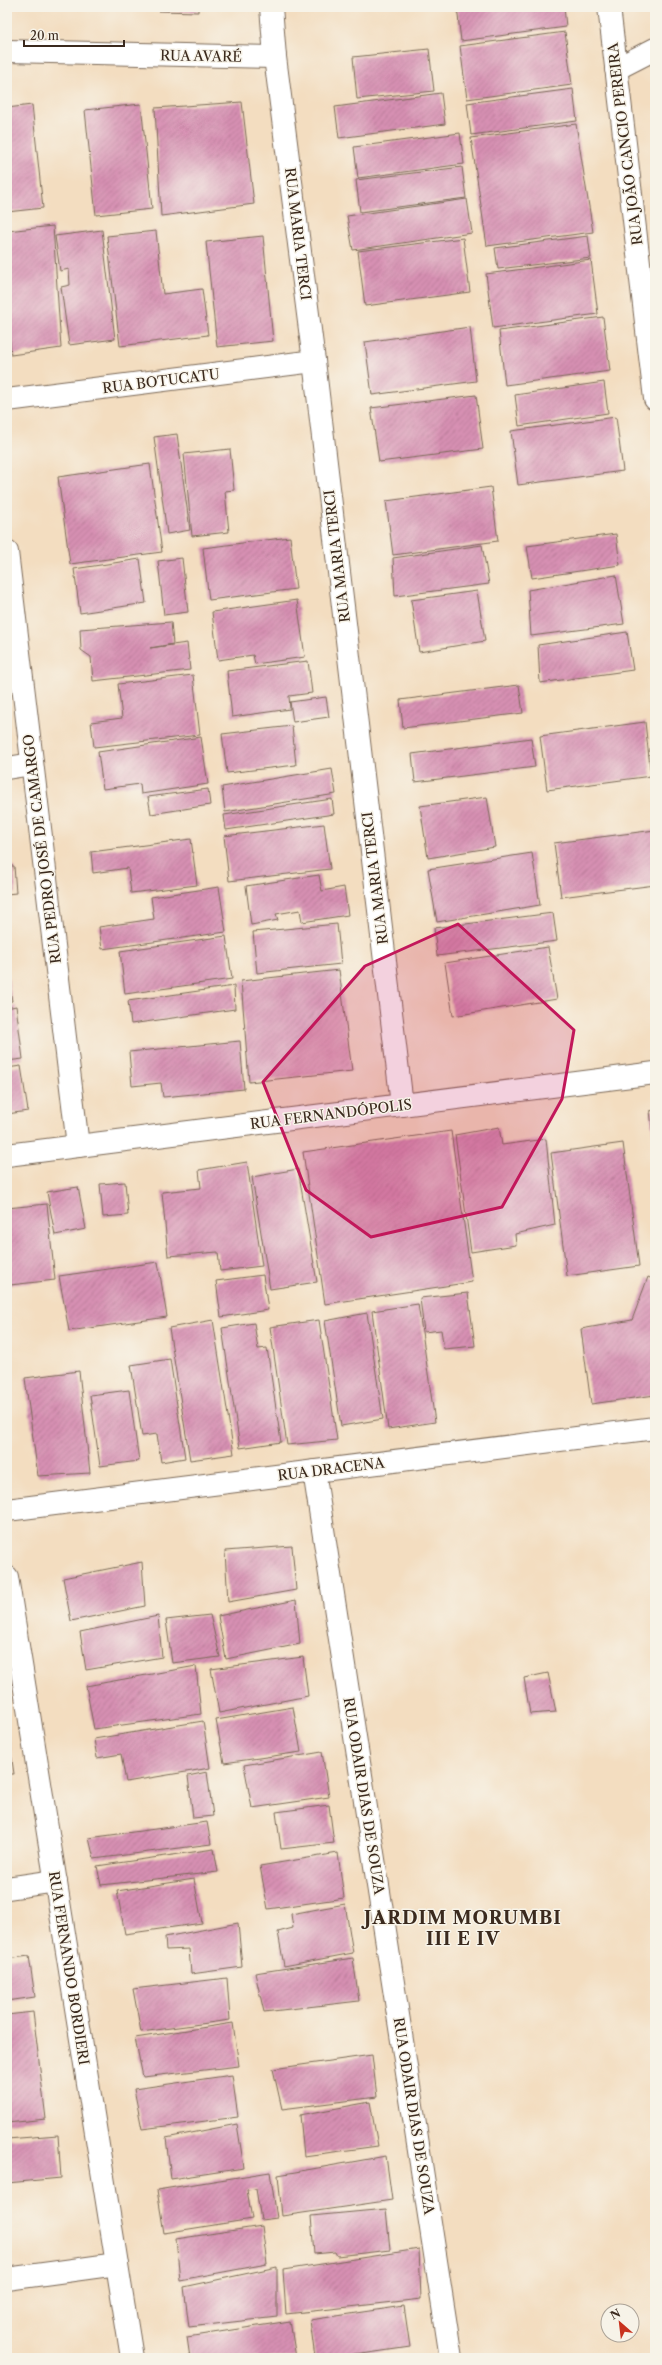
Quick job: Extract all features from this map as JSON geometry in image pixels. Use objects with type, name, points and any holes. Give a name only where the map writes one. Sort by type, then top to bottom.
[{"type":"street","name":"RUA MARIA TERCI","points":[[271,7],[275,57],[314,361],[402,1105]]},
{"type":"street","name":"RUA JOÃO CANCIO PEREIRA","points":[[609,7],[655,399]]},
{"type":"street","points":[[616,69],[655,49]]},
{"type":"street","name":"RUA AVARÉ","points":[[7,51],[275,57]]},
{"type":"street","name":"RUA BOTUCATU","points":[[7,400],[314,361]]},
{"type":"street","name":"RUA PEDRO JOSÉ DE CAMARGO","points":[[7,552],[78,1146]]},
{"type":"street","points":[[7,768],[32,764]]},
{"type":"street","name":"RUA FERNANDÓPOLIS","points":[[7,1155],[655,1072]]},
{"type":"street","name":"RUA DRACENA","points":[[7,1510],[655,1428]]},
{"type":"street","name":"RUA ODAIR DIAS DE SOUZA","points":[[314,1471],[451,2358]]},
{"type":"street","name":"RUA FERNANDO BORDIERI","points":[[7,1577],[132,2358]]},
{"type":"street","points":[[7,1888],[56,1881]]},
{"type":"street","points":[[7,2279],[117,2264]]},
{"type":"highlighted area","points":[[458,924],[574,1030],[562,1099],[502,1207],[371,1237],[306,1190],[263,1082],[365,966]]},
{"type":"building","points":[[160,7],[198,7],[198,12],[159,11]]},
{"type":"building","points":[[457,7],[564,7],[566,27],[461,41]]},
{"type":"building","points":[[565,32],[572,85],[467,99],[460,46]]},
{"type":"building","points":[[429,49],[434,91],[357,99],[353,57]]},
{"type":"building","points":[[573,89],[577,121],[471,135],[467,103]]},
{"type":"building","points":[[441,93],[445,124],[339,138],[335,107]]},
{"type":"building","points":[[242,102],[254,204],[161,216],[155,108]]},
{"type":"building","points":[[141,104],[152,209],[96,215],[85,110]]},
{"type":"building","points":[[32,105],[43,208],[7,212],[7,108]]},
{"type":"building","points":[[576,124],[593,232],[487,246],[471,138]]},
{"type":"building","points":[[460,133],[464,164],[358,178],[354,147]]},
{"type":"building","points":[[462,167],[466,198],[360,212],[356,180]]},
{"type":"building","points":[[467,199],[472,233],[353,250],[347,216]]},
{"type":"building","points":[[53,226],[61,348],[11,355],[7,305],[7,231]]},
{"type":"building","points":[[102,230],[115,339],[69,345],[61,287],[70,285],[69,269],[60,271],[55,236]]},
{"type":"building","points":[[156,231],[163,294],[202,289],[208,335],[120,346],[107,236]]},
{"type":"building","points":[[263,236],[273,341],[217,347],[206,242]]},
{"type":"building","points":[[588,236],[591,258],[498,269],[495,248]]},
{"type":"building","points":[[463,238],[470,292],[365,306],[358,251]]},
{"type":"building","points":[[591,260],[598,314],[493,328],[486,274]]},
{"type":"building","points":[[603,317],[610,371],[505,385],[499,331]]},
{"type":"building","points":[[470,327],[476,381],[372,395],[365,342]]},
{"type":"building","points":[[604,382],[608,413],[519,426],[515,395]]},
{"type":"building","points":[[476,395],[483,449],[379,462],[371,408]]},
{"type":"building","points":[[616,417],[623,471],[518,485],[511,431]]},
{"type":"building","points":[[177,434],[190,530],[167,534],[154,437]]},
{"type":"building","points":[[230,449],[234,490],[225,491],[229,532],[192,536],[184,454]]},
{"type":"building","points":[[150,464],[162,552],[70,564],[58,477]]},
{"type":"building","points":[[491,487],[498,541],[393,555],[386,501]]},
{"type":"building","points":[[616,534],[620,565],[532,578],[527,546]]},
{"type":"building","points":[[290,537],[296,589],[209,600],[203,548]]},
{"type":"building","points":[[482,545],[489,584],[395,596],[393,558]]},
{"type":"building","points":[[182,558],[188,612],[164,615],[158,561]]},
{"type":"building","points":[[140,559],[146,603],[80,613],[74,569]]},
{"type":"building","points":[[616,575],[624,624],[531,636],[528,590]]},
{"type":"building","points":[[477,591],[485,641],[419,652],[411,600]]},
{"type":"building","points":[[297,600],[305,657],[255,664],[253,655],[218,660],[212,612]]},
{"type":"building","points":[[171,622],[173,644],[150,648],[187,643],[190,670],[93,681],[91,657],[81,650],[80,629]]},
{"type":"building","points":[[627,632],[633,670],[540,683],[538,645]]},
{"type":"building","points":[[308,661],[312,693],[289,696],[290,709],[232,717],[227,671]]},
{"type":"building","points":[[193,675],[200,735],[94,747],[91,722],[122,718],[118,684]]},
{"type":"building","points":[[519,685],[523,713],[403,728],[400,700]]},
{"type":"building","points":[[326,697],[329,717],[293,722],[290,702]]},
{"type":"building","points":[[645,722],[651,776],[547,790],[540,736]]},
{"type":"building","points":[[292,726],[296,765],[227,773],[222,734]]},
{"type":"building","points":[[201,737],[208,784],[141,794],[140,784],[103,789],[98,752]]},
{"type":"building","points":[[531,738],[535,767],[415,782],[412,754]]},
{"type":"building","points":[[332,769],[336,794],[225,812],[222,787]]},
{"type":"building","points":[[208,789],[210,805],[151,814],[148,797]]},
{"type":"building","points":[[487,797],[495,847],[428,858],[420,806]]},
{"type":"building","points":[[332,799],[334,814],[226,830],[224,815]]},
{"type":"building","points":[[324,824],[330,869],[229,881],[224,836]]},
{"type":"building","points":[[655,830],[655,885],[561,897],[554,843]]},
{"type":"building","points":[[191,839],[197,885],[131,893],[128,868],[93,873],[91,852]]},
{"type":"building","points":[[532,853],[540,905],[437,922],[428,869]]},
{"type":"building","points":[[7,866],[14,866],[16,893],[7,894]]},
{"type":"building","points":[[319,875],[322,891],[344,887],[348,915],[302,922],[300,910],[276,914],[278,920],[251,925],[246,886]]},
{"type":"building","points":[[219,887],[226,932],[102,949],[99,927],[154,919],[151,897]]},
{"type":"building","points":[[553,913],[557,941],[437,956],[434,928]]},
{"type":"building","points":[[337,924],[341,964],[257,973],[253,932]]},
{"type":"building","points":[[226,936],[232,979],[125,994],[120,951]]},
{"type":"building","points":[[548,947],[557,999],[453,1016],[445,963]]},
{"type":"building","points":[[339,970],[352,1071],[249,1082],[241,981]]},
{"type":"building","points":[[7,973],[12,1001],[7,1002]]},
{"type":"building","points":[[234,986],[235,1009],[131,1024],[128,1001]]},
{"type":"building","points":[[16,1006],[23,1059],[7,1061],[7,1008]]},
{"type":"building","points":[[240,1041],[244,1089],[163,1097],[161,1083],[132,1086],[129,1052]]},
{"type":"building","points":[[21,1066],[28,1111],[7,1114],[7,1068]]},
{"type":"building","points":[[655,1110],[655,1144],[654,1145],[650,1111]]},
{"type":"building","points":[[499,1127],[502,1145],[546,1139],[555,1225],[515,1234],[516,1245],[471,1252],[455,1135]]},
{"type":"building","points":[[451,1131],[472,1282],[325,1304],[303,1152]]},
{"type":"building","points":[[623,1143],[639,1266],[567,1276],[551,1153]]},
{"type":"building","points":[[247,1162],[262,1266],[220,1271],[218,1252],[168,1256],[162,1192],[201,1188],[199,1170]]},
{"type":"building","points":[[298,1169],[317,1282],[270,1289],[252,1177]]},
{"type":"building","points":[[125,1182],[128,1215],[103,1217],[100,1184]]},
{"type":"building","points":[[78,1187],[86,1229],[55,1235],[47,1192]]},
{"type":"building","points":[[47,1204],[55,1280],[10,1285],[7,1260],[7,1208]]},
{"type":"building","points":[[158,1262],[167,1317],[69,1331],[59,1276]]},
{"type":"building","points":[[263,1275],[268,1310],[221,1317],[216,1281]]},
{"type":"building","points":[[648,1277],[655,1280],[655,1395],[591,1404],[581,1329],[632,1320]]},
{"type":"building","points":[[468,1293],[475,1346],[444,1349],[441,1330],[424,1332],[420,1298]]},
{"type":"building","points":[[418,1304],[435,1422],[388,1429],[372,1311]]},
{"type":"building","points":[[367,1313],[383,1419],[341,1426],[325,1321]]},
{"type":"building","points":[[213,1320],[234,1454],[190,1460],[169,1328]]},
{"type":"building","points":[[319,1320],[337,1440],[287,1445],[270,1327]]},
{"type":"building","points":[[254,1323],[258,1349],[267,1348],[281,1442],[240,1448],[222,1328]]},
{"type":"building","points":[[170,1359],[185,1458],[161,1462],[157,1434],[142,1436],[131,1365]]},
{"type":"building","points":[[79,1371],[90,1473],[38,1476],[25,1378]]},
{"type":"building","points":[[129,1390],[139,1461],[100,1466],[90,1395]]},
{"type":"building","points":[[292,1546],[296,1590],[228,1602],[225,1551]]},
{"type":"building","points":[[142,1562],[145,1606],[71,1621],[63,1578]]},
{"type":"building","points":[[296,1600],[300,1644],[226,1659],[218,1616]]},
{"type":"building","points":[[210,1615],[220,1657],[172,1663],[166,1620]]},
{"type":"building","points":[[158,1616],[162,1657],[86,1670],[80,1632]]},
{"type":"building","points":[[303,1657],[308,1696],[219,1713],[211,1669]]},
{"type":"building","points":[[196,1666],[201,1714],[94,1729],[86,1686]]},
{"type":"building","points":[[548,1673],[556,1712],[530,1714],[524,1678]]},
{"type":"building","points":[[293,1707],[301,1752],[224,1763],[216,1720]]},
{"type":"building","points":[[203,1721],[210,1768],[126,1782],[121,1754],[97,1758],[94,1739]]},
{"type":"building","points":[[7,1732],[11,1749],[7,1750]]},
{"type":"building","points":[[322,1752],[329,1797],[252,1808],[244,1765]]},
{"type":"building","points":[[11,1753],[14,1774],[7,1774],[7,1754]]},
{"type":"building","points":[[207,1772],[213,1816],[193,1818],[188,1776]]},
{"type":"building","points":[[329,1805],[334,1843],[281,1849],[276,1812]]},
{"type":"building","points":[[207,1822],[211,1844],[94,1859],[89,1838]]},
{"type":"building","points":[[214,1849],[218,1872],[101,1885],[97,1866]]},
{"type":"building","points":[[338,1853],[344,1898],[268,1909],[260,1866]]},
{"type":"building","points":[[194,1879],[202,1923],[125,1934],[117,1891]]},
{"type":"building","points":[[345,1904],[353,1953],[284,1966],[278,1932],[293,1928],[291,1914]]},
{"type":"building","points":[[238,1923],[242,1967],[191,1974],[189,1949],[166,1950],[165,1937]]},
{"type":"building","points":[[29,1956],[35,1997],[7,2001],[7,1959]]},
{"type":"building","points":[[353,1958],[359,2001],[264,2012],[255,1973]]},
{"type":"building","points":[[227,1978],[230,2020],[141,2032],[133,1989]]},
{"type":"building","points":[[33,2012],[46,2119],[7,2123],[7,2015]]},
{"type":"building","points":[[233,2023],[239,2066],[143,2077],[135,2038]]},
{"type":"building","points":[[372,2055],[377,2097],[282,2109],[273,2069]]},
{"type":"building","points":[[232,2075],[238,2117],[142,2129],[134,2089]]},
{"type":"building","points":[[370,2102],[378,2146],[304,2156],[300,2115]]},
{"type":"building","points":[[237,2124],[244,2168],[171,2179],[166,2138]]},
{"type":"building","points":[[58,2135],[61,2178],[7,2183],[7,2139]]},
{"type":"building","points":[[386,2156],[392,2200],[282,2216],[278,2175]]},
{"type":"building","points":[[270,2172],[277,2218],[261,2220],[256,2189],[247,2190],[252,2219],[164,2233],[157,2190]]},
{"type":"building","points":[[386,2209],[390,2250],[337,2256],[335,2252],[314,2254],[311,2216]]},
{"type":"building","points":[[262,2226],[267,2264],[180,2280],[176,2239]]},
{"type":"building","points":[[419,2249],[421,2299],[286,2314],[283,2270]]},
{"type":"building","points":[[277,2267],[277,2317],[189,2327],[184,2287]]},
{"type":"building","points":[[404,2306],[410,2347],[334,2358],[315,2358],[310,2320]]},
{"type":"building","points":[[290,2321],[296,2358],[190,2358],[187,2337]]},
{"type":"district","name":"JARDIM MORUMBI III E IV","points":[[463,1928]]}]
